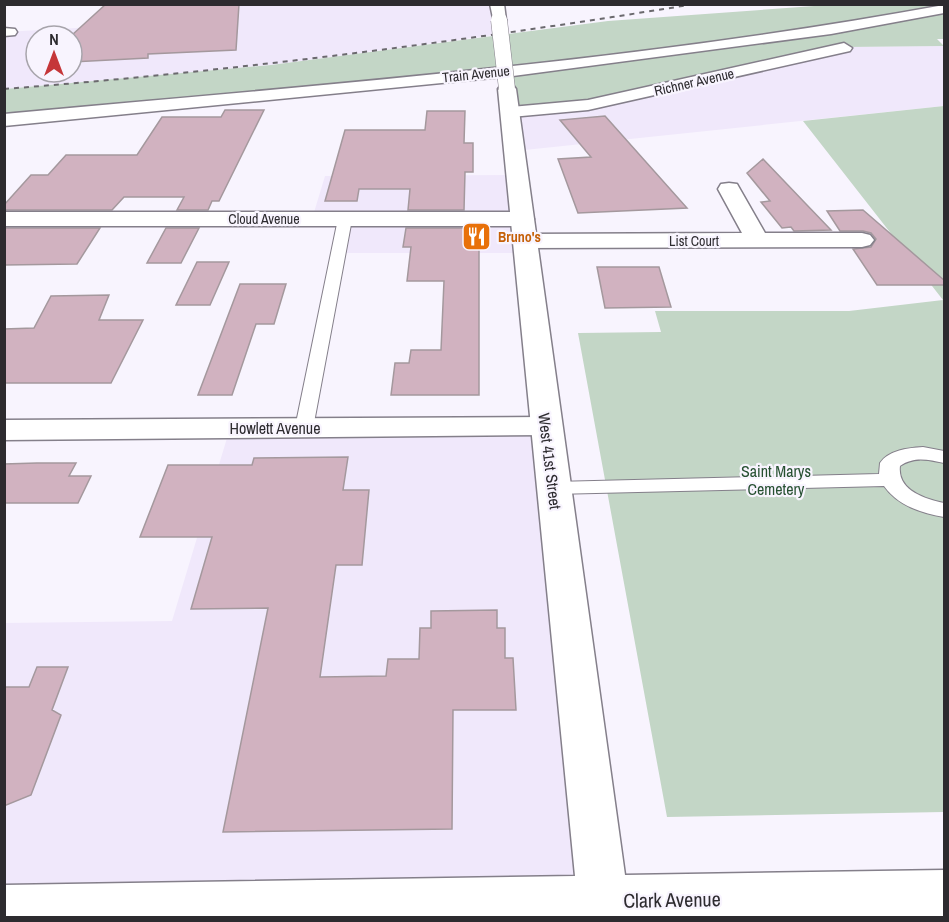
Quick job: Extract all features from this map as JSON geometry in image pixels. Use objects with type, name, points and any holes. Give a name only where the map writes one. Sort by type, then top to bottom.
[{"type":"street","name":"West 41st Street","points":[[497,4],[604,909]]},
{"type":"street","name":"Train Avenue","points":[[7,123],[513,71],[831,30],[945,9]]},
{"type":"street","name":"Richner Avenue","points":[[509,100],[588,105],[850,44],[845,38],[831,30]]},
{"type":"street","points":[[729,189],[757,240]]},
{"type":"street","name":"Cloud Avenue","points":[[4,219],[345,219],[525,230]]},
{"type":"street","name":"List Court","points":[[525,230],[757,240],[862,240]]},
{"type":"street","name":"Howlett Avenue","points":[[4,430],[546,426]]},
{"type":"street","name":"Clark Avenue","points":[[4,910],[803,908],[945,894]]},
{"type":"lane","points":[[304,428],[345,219]]},
{"type":"lane","points":[[945,457],[908,453],[897,457],[890,463],[887,471],[889,480],[909,499],[925,506],[945,510]]},
{"type":"lane","points":[[554,488],[889,480]]},
{"type":"shaded area","points":[[497,4],[501,34],[271,65],[84,82],[84,28],[183,22],[198,5]]},
{"type":"shaded area","points":[[24,31],[24,84],[60,84],[5,89],[4,32]]},
{"type":"shaded area","points":[[944,46],[944,106],[515,151],[511,112],[846,47]]},
{"type":"shaded area","points":[[518,175],[527,253],[338,253],[345,219],[312,219],[325,176]]},
{"type":"shaded area","points":[[546,426],[604,901],[944,894],[944,917],[5,917],[4,623],[172,621],[230,428]]},
{"type":"green space","points":[[828,5],[944,5],[944,39],[937,39],[944,46],[846,47],[596,103],[511,112],[505,71],[5,120],[5,89],[84,84],[84,82],[271,65],[608,21]]},
{"type":"green space","name":"Saint Marys Cemetery","points":[[944,106],[944,812],[667,817],[578,333],[661,332],[655,311],[849,311],[943,300],[803,121]]},
{"type":"building","points":[[106,4],[239,4],[236,50],[148,54],[148,58],[84,61],[84,24]]},
{"type":"building","points":[[225,110],[264,110],[219,201],[212,201],[208,210],[177,210],[184,197],[124,197],[112,210],[4,210],[4,205],[31,175],[48,175],[66,155],[137,155],[162,117],[221,117]]},
{"type":"building","points":[[427,111],[465,111],[464,143],[473,143],[473,172],[465,172],[464,210],[408,210],[410,189],[359,189],[357,201],[325,201],[345,130],[425,130]]},
{"type":"building","points":[[605,116],[687,208],[578,213],[558,159],[591,157],[560,120]]},
{"type":"building","points":[[763,159],[831,230],[794,231],[791,227],[782,228],[761,202],[770,201],[747,173]]},
{"type":"building","points":[[863,210],[945,281],[945,285],[877,285],[853,249],[871,247],[876,239],[871,233],[863,231],[840,231],[827,211]]},
{"type":"building","points":[[4,228],[100,228],[77,264],[4,265]]},
{"type":"building","points":[[166,228],[199,228],[181,263],[147,263]]},
{"type":"building","points":[[406,228],[464,228],[464,231],[479,231],[479,395],[391,395],[395,363],[409,363],[411,350],[441,350],[444,281],[407,281],[411,247],[403,247]]},
{"type":"building","points":[[197,262],[229,262],[210,305],[176,305]]},
{"type":"building","points":[[597,267],[659,267],[671,307],[605,308]]},
{"type":"building","points":[[240,284],[286,284],[274,324],[256,324],[232,395],[198,395]]},
{"type":"building","points":[[109,295],[99,320],[143,320],[111,383],[4,383],[4,329],[34,328],[51,296]]},
{"type":"building","points":[[348,457],[343,490],[369,490],[362,565],[336,565],[320,677],[386,676],[388,659],[419,659],[420,628],[431,628],[431,611],[497,610],[497,628],[505,628],[505,658],[513,658],[516,710],[453,710],[452,829],[223,832],[268,608],[191,609],[212,537],[140,537],[168,465],[252,465],[254,458]]},
{"type":"building","points":[[76,463],[69,476],[91,476],[78,503],[4,503],[4,464]]},
{"type":"building","points":[[37,667],[68,667],[52,710],[61,715],[31,795],[4,806],[4,687],[29,687]]},
{"type":"railway","points":[[4,89],[351,54],[695,4]]},
{"type":"place","name":"Bruno's","points":[[477,237]]}]
